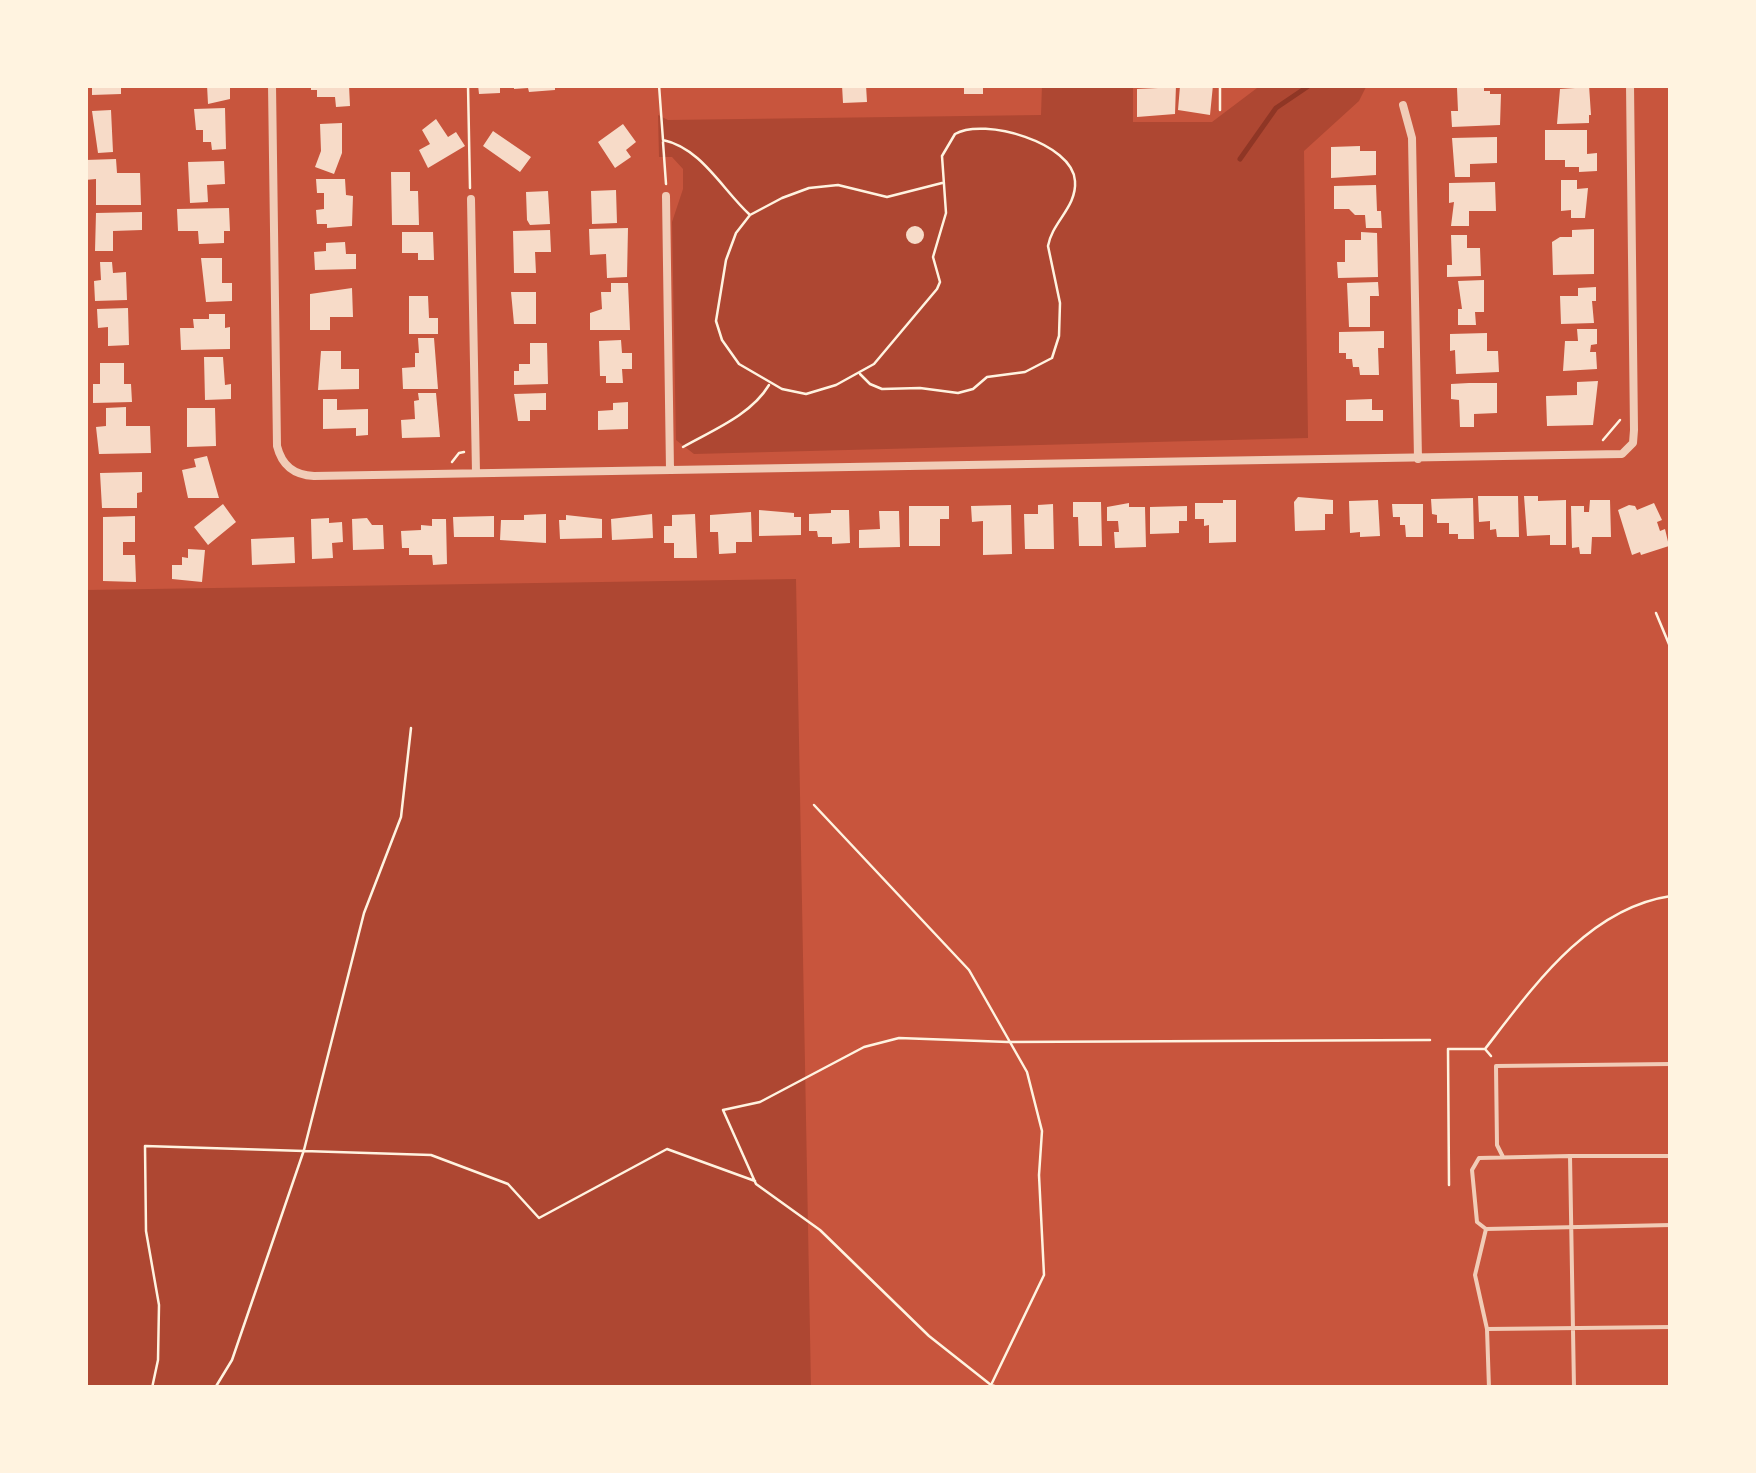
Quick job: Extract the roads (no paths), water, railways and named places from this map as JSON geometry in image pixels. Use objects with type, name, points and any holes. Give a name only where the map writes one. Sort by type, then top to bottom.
[{"type":"street","points":[[272,85],[280,457],[302,476],[1612,456],[1630,450],[1634,443],[1630,85]]},
{"type":"street","points":[[1403,106],[1412,138],[1418,459]]},
{"type":"street","points":[[666,196],[670,470]]},
{"type":"street","points":[[471,199],[476,473]]},
{"type":"lane","points":[[1503,1157],[1497,1145],[1496,1066],[1671,1064]]},
{"type":"lane","points":[[1570,1156],[1574,1388]]},
{"type":"lane","points":[[1671,1156],[1480,1158],[1472,1170],[1477,1222],[1486,1228],[1671,1225]]},
{"type":"lane","points":[[1486,1228],[1475,1275],[1486,1329],[1489,1388]]},
{"type":"lane","points":[[1486,1329],[1671,1327]]},
{"type":"waterway","points":[[1240,159],[1276,108],[1310,85]]}]
